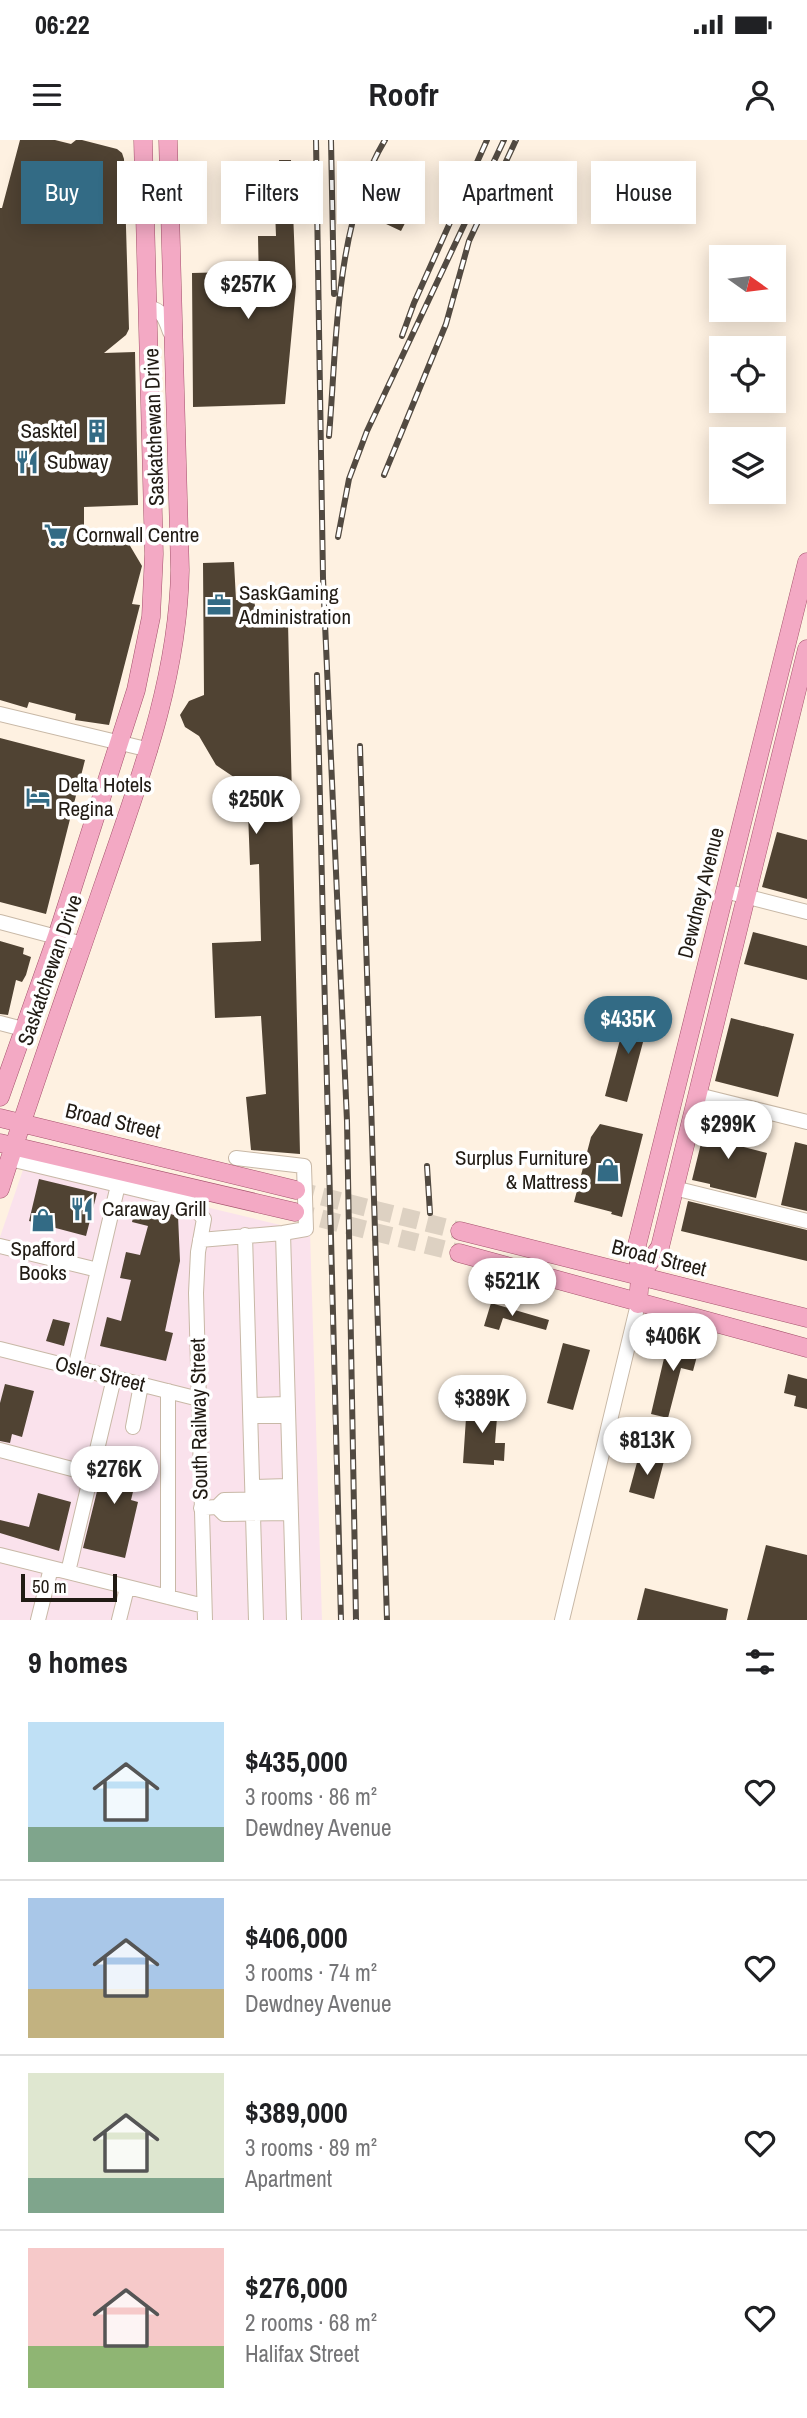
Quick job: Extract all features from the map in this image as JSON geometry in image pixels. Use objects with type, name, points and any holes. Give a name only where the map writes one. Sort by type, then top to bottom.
[{"type":"main road","name":"Saskatchewan Drive","points":[[0,1097],[57,936],[120,743],[145,653],[153,588],[143,140]]},
{"type":"main road","name":"Saskatchewan Drive","points":[[0,1189],[8,1149],[22,1123],[150,750],[172,659],[180,598],[168,140]]},
{"type":"main road","name":"Dewdney Avenue","points":[[638,1304],[640,1276],[637,1245],[807,562]]},
{"type":"main road","points":[[640,1276],[660,1247],[746,897],[800,709],[807,649]]},
{"type":"main road","name":"Broad Street","points":[[0,1118],[296,1190]]},
{"type":"main road","points":[[8,1149],[295,1212]]},
{"type":"main road","name":"Broad Street","points":[[460,1231],[807,1318]]},
{"type":"main road","points":[[459,1253],[807,1348]]},
{"type":"street","points":[[148,307],[159,310],[164,315],[174,343]]},
{"type":"street","points":[[0,715],[150,750]]},
{"type":"street","points":[[725,891],[807,912]]},
{"type":"street","points":[[0,922],[83,944]]},
{"type":"street","points":[[0,1023],[23,1029]]},
{"type":"street","points":[[698,1095],[807,1122]]},
{"type":"street","points":[[8,1149],[118,1185],[75,1368]]},
{"type":"street","points":[[200,1240],[306,1229],[304,1166],[236,1158]]},
{"type":"street","name":"South Railway Street","points":[[118,1185],[189,1202],[204,1219],[196,1293],[205,1613]]},
{"type":"street","points":[[674,1188],[807,1221]]},
{"type":"street","points":[[284,1233],[294,1620]]},
{"type":"street","points":[[245,1235],[256,1620]]},
{"type":"street","points":[[0,1246],[98,1270]]},
{"type":"street","name":"Dewdney Avenue","points":[[562,1620],[638,1304]]},
{"type":"street","name":"Osler Street","points":[[0,1349],[199,1399]]},
{"type":"street","points":[[68,1572],[114,1378]]},
{"type":"street","points":[[133,1427],[141,1385]]},
{"type":"street","points":[[168,1391],[168,1597]]},
{"type":"street","points":[[251,1411],[287,1410]]},
{"type":"street","points":[[0,1450],[91,1474]]},
{"type":"street","points":[[201,1508],[217,1507],[224,1500],[290,1500]]},
{"type":"street","points":[[253,1500],[290,1500]]},
{"type":"street","points":[[0,1555],[168,1597],[205,1613]]},
{"type":"street","points":[[38,1620],[51,1568]]},
{"type":"street","points":[[119,1620],[127,1588]]},
{"type":"shaded area","points":[[25,1164],[310,1232],[322,1620],[0,1620],[0,1237]]},
{"type":"building","points":[[20,140],[55,140],[71,144],[82,140],[117,149],[122,153],[124,161],[117,161],[117,224],[126,224],[129,329],[126,335],[104,353],[135,352],[138,505],[84,507],[84,532],[96,531],[126,539],[142,566],[132,604],[140,605],[109,725],[75,720],[76,714],[29,702],[27,708],[0,700],[2,208]]},
{"type":"building","points":[[276,224],[294,224],[296,287],[285,404],[193,407],[192,273],[232,272],[232,287],[259,286],[258,236],[276,236]]},
{"type":"building","points":[[386,224],[405,224],[401,231]]},
{"type":"building","points":[[234,562],[236,600],[254,600],[258,624],[288,622],[300,1154],[251,1150],[246,1097],[266,1094],[261,1016],[215,1018],[212,943],[261,941],[259,864],[250,865],[247,786],[216,765],[199,736],[185,727],[180,715],[189,701],[204,695],[203,563]]},
{"type":"building","name":"Delta Hotels Regina","points":[[0,738],[85,760],[46,914],[0,902]]},
{"type":"building","points":[[777,832],[807,840],[807,899],[762,887]]},
{"type":"building","points":[[753,932],[807,946],[807,980],[744,964]]},
{"type":"building","points":[[0,941],[24,948],[23,954],[31,957],[22,982],[16,980],[8,1015],[0,1014]]},
{"type":"building","points":[[628,1010],[650,1016],[627,1102],[605,1096]]},
{"type":"building","points":[[731,1018],[794,1034],[778,1097],[715,1081]]},
{"type":"building","points":[[707,1119],[741,1128],[736,1145],[767,1153],[756,1198],[692,1180]]},
{"type":"building","name":"Surplus Furniture & Mattress","points":[[600,1124],[643,1134],[622,1217],[574,1202],[591,1137]]},
{"type":"building","points":[[795,1142],[807,1145],[807,1211],[781,1205]]},
{"type":"building","points":[[39,1179],[97,1193],[86,1236],[29,1221]]},
{"type":"building","points":[[688,1201],[807,1230],[807,1261],[681,1231]]},
{"type":"building","points":[[136,1205],[178,1216],[180,1261],[165,1331],[173,1333],[166,1361],[100,1346],[107,1317],[121,1321],[131,1280],[120,1278],[126,1252],[140,1255],[148,1226],[132,1222]]},
{"type":"building","points":[[491,1303],[549,1320],[546,1330],[503,1318],[499,1330],[484,1326]]},
{"type":"building","points":[[53,1319],[70,1323],[64,1346],[46,1341]]},
{"type":"building","points":[[669,1337],[700,1345],[693,1371],[681,1368],[668,1418],[651,1414]]},
{"type":"building","points":[[563,1343],[590,1350],[573,1410],[547,1403]]},
{"type":"building","points":[[788,1374],[807,1379],[807,1409],[794,1406],[796,1396],[784,1393]]},
{"type":"building","points":[[5,1384],[34,1391],[22,1437],[12,1434],[10,1443],[0,1441],[0,1403]]},
{"type":"building","points":[[467,1403],[498,1405],[495,1443],[505,1443],[504,1461],[494,1460],[494,1465],[463,1463]]},
{"type":"building","points":[[107,1451],[141,1459],[131,1500],[138,1502],[125,1558],[83,1548]]},
{"type":"building","points":[[639,1455],[664,1461],[654,1499],[629,1492]]},
{"type":"building","points":[[38,1493],[71,1502],[59,1551],[0,1533],[0,1520],[29,1527]]},
{"type":"building","points":[[766,1545],[807,1555],[807,1620],[747,1620]]},
{"type":"building","points":[[645,1588],[728,1609],[726,1620],[637,1620]]},
{"type":"tunnel","points":[[296,1190],[460,1231]]},
{"type":"tunnel","points":[[295,1212],[459,1253]]},
{"type":"railway","points":[[316,140],[323,578],[347,1121],[356,1620]]},
{"type":"railway","points":[[331,140],[334,294]]},
{"type":"railway","points":[[329,436],[337,322],[347,245],[356,208],[385,140]]},
{"type":"railway","points":[[402,336],[414,303],[487,140]]},
{"type":"railway","points":[[338,537],[349,479],[367,431],[504,140]]},
{"type":"railway","points":[[384,475],[446,324],[469,241],[516,140]]},
{"type":"railway","points":[[317,675],[341,1620]]},
{"type":"railway","points":[[360,746],[387,1620]]},
{"type":"railway","points":[[427,1166],[430,1213]]},
{"type":"place","name":"Sasktel","points":[[97,431]]},
{"type":"place","name":"Subway","points":[[27,462]]},
{"type":"place","name":"Cornwall Centre","points":[[56,535]]},
{"type":"place","name":"SaskGaming Administration","points":[[219,605]]},
{"type":"place","name":"Delta Hotels Regina","points":[[38,797]]},
{"type":"place","name":"Surplus Furniture & Mattress","points":[[608,1170]]},
{"type":"place","name":"Caraway Grill","points":[[82,1209]]},
{"type":"place","name":"Spafford Books","points":[[43,1220]]}]
